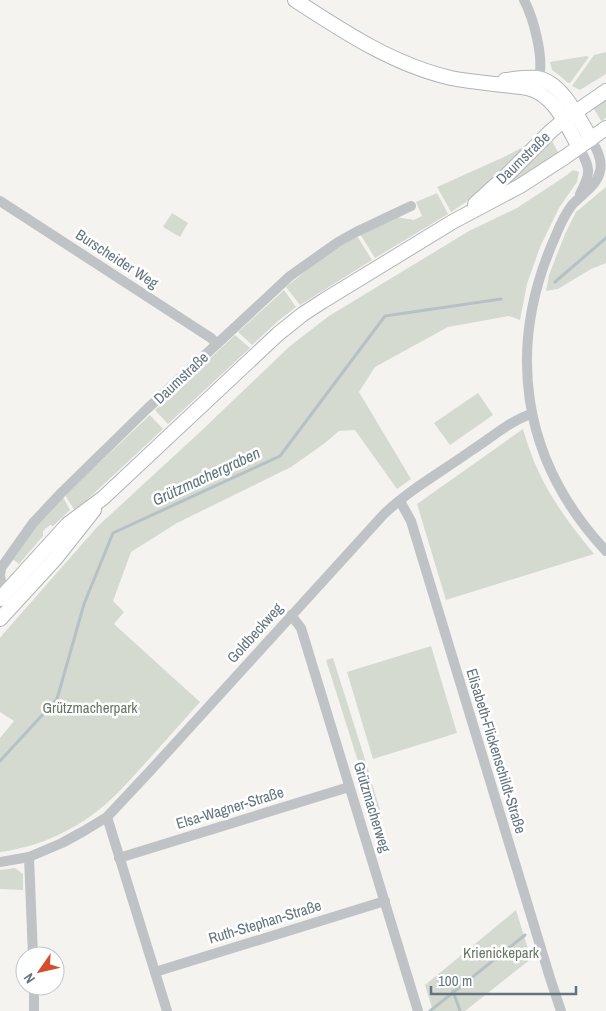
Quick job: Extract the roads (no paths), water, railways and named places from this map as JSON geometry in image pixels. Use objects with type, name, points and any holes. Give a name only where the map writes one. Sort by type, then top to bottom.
[{"type":"main road","points":[[295,0],[359,40],[396,60],[451,78],[534,90],[542,93],[569,116],[591,139]]},
{"type":"main road","points":[[484,82],[525,77],[539,78],[557,88],[564,96],[569,116]]},
{"type":"main road","name":"Daumstraße","points":[[460,218],[551,131],[569,116],[606,91]]},
{"type":"main road","name":"Daumstraße","points":[[569,116],[579,147]]},
{"type":"main road","name":"Daumstraße","points":[[2,596],[68,524],[103,498],[278,334],[302,314],[460,218],[520,186],[606,128]]},
{"type":"main road","name":"Daumstraße","points":[[0,619],[56,558],[103,498]]},
{"type":"street","points":[[524,0],[534,27],[541,69],[539,78]]},
{"type":"street","points":[[576,201],[592,186],[600,173],[600,158],[591,139]]},
{"type":"street","points":[[579,147],[589,169],[589,175],[576,201],[563,220],[547,254],[538,280],[527,343],[526,367],[531,414],[542,448],[565,497],[606,551]]},
{"type":"street","name":"Burscheider Weg","points":[[0,201],[211,338],[217,344]]},
{"type":"street","name":"Daumstraße","points":[[2,596],[0,567],[33,522],[148,408],[290,276],[326,249],[356,232],[411,206]]},
{"type":"street","name":"Goldbeckweg","points":[[0,862],[29,857],[62,843],[107,817],[384,514],[521,417],[531,414]]},
{"type":"street","name":"Elisabeth-Flickenschildt-Straße","points":[[400,501],[411,521],[561,1011]]},
{"type":"street","name":"Grützmacherweg","points":[[292,615],[301,628],[418,1009]]},
{"type":"street","name":"Elsa-Wagner-Straße","points":[[119,858],[349,787]]},
{"type":"street","points":[[107,817],[167,1011]]},
{"type":"street","points":[[29,857],[33,946]]},
{"type":"street","name":"Ruth-Stephan-Straße","points":[[155,972],[385,901]]},
{"type":"street","points":[[34,996],[34,1011]]},
{"type":"street","points":[[407,1011],[418,1009]]},
{"type":"waterway","name":"Grützmachergraben","points":[[555,282],[606,238]]},
{"type":"waterway","name":"Grützmachergraben","points":[[0,761],[57,699],[84,604],[113,533],[280,456],[385,316],[501,299]]},
{"type":"waterway","points":[[430,1011],[525,935]]},
{"type":"waterway","points":[[453,991],[460,1011]]},
{"type":"park label","name":"Grützmacherpark","points":[[90,708]]},
{"type":"park label","name":"Krienickepark","points":[[501,953]]}]
